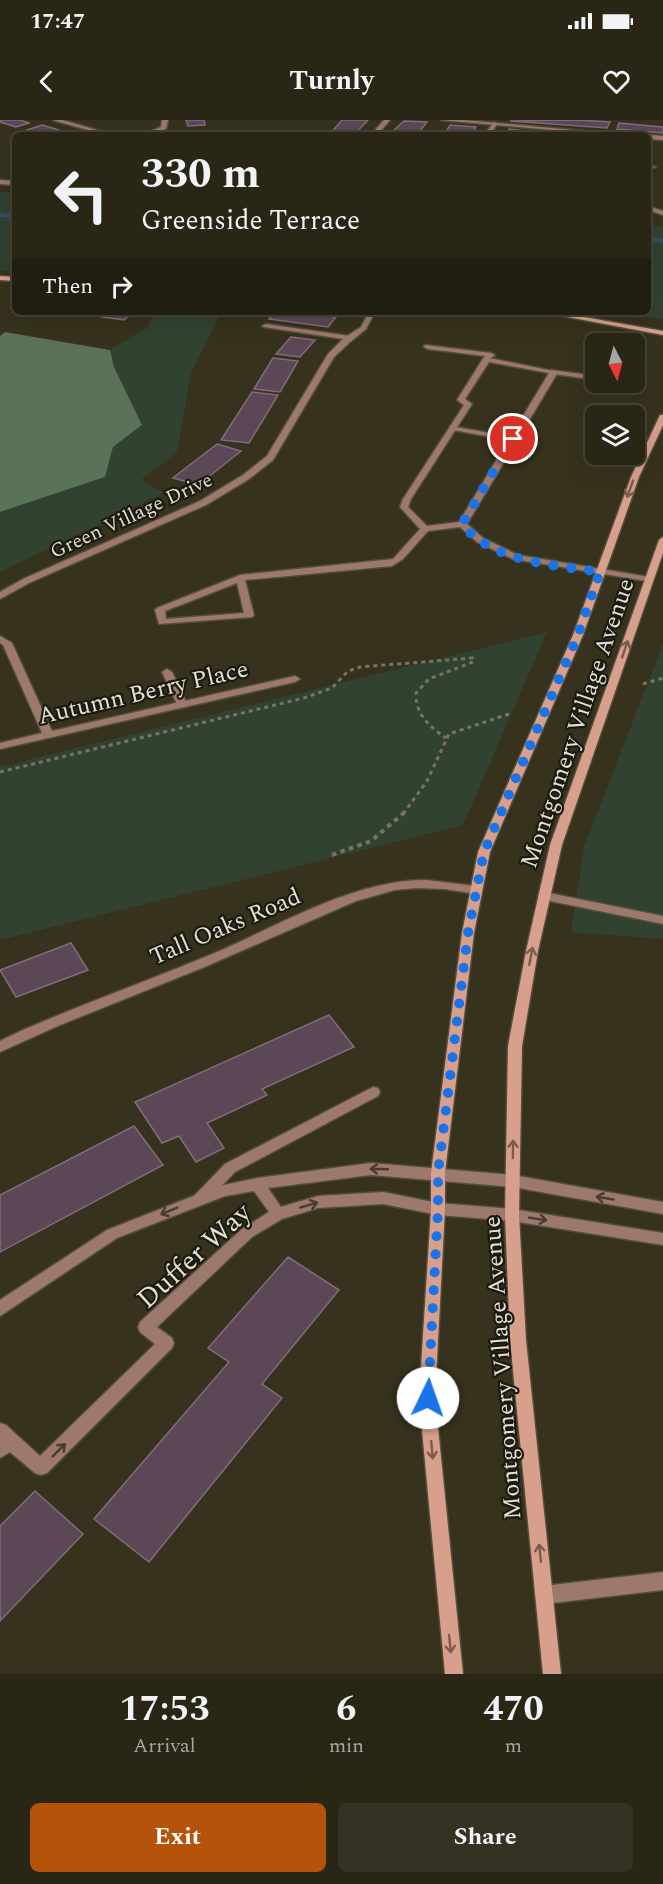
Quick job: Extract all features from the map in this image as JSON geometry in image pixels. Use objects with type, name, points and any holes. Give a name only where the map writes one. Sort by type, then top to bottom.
[{"type":"main road","points":[[561,315],[663,333]]},
{"type":"main road","name":"Montgomery Village Avenue","points":[[454,1674],[428,1398],[438,1173],[454,1032],[476,890],[484,852],[578,635],[635,477],[663,417]]},
{"type":"main road","name":"Montgomery Village Avenue","points":[[552,1674],[518,1340],[512,1215],[514,1046],[556,845],[663,540]]},
{"type":"street","points":[[56,120],[100,132]]},
{"type":"street","points":[[153,132],[164,128],[165,120]]},
{"type":"street","points":[[377,132],[387,120]]},
{"type":"street","points":[[444,120],[584,132]]},
{"type":"street","points":[[489,132],[494,124]]},
{"type":"street","name":"Green Village Drive","points":[[0,596],[27,581],[203,503],[246,477],[270,458],[331,356],[364,327],[370,315]]},
{"type":"street","points":[[266,326],[350,338]]},
{"type":"street","points":[[426,529],[404,507],[468,404],[460,400],[491,355],[428,347]]},
{"type":"street","points":[[487,358],[585,376]]},
{"type":"street","points":[[462,524],[554,372]]},
{"type":"street","points":[[453,428],[513,439]]},
{"type":"street","points":[[462,524],[471,534],[506,553],[538,562],[649,580]]},
{"type":"street","points":[[240,578],[249,615],[162,622],[160,610],[240,578],[392,563],[399,560],[406,549],[426,529],[462,524]]},
{"type":"street","points":[[0,639],[7,643],[48,735]]},
{"type":"street","points":[[167,672],[182,705]]},
{"type":"street","name":"Autumn Berry Place","points":[[0,746],[295,679]]},
{"type":"street","name":"Tall Oaks Road","points":[[0,1047],[49,1022],[225,954],[318,911],[394,886],[427,882],[476,890]]},
{"type":"street","points":[[544,896],[663,920]]},
{"type":"street","points":[[200,1199],[231,1168],[373,1092]]},
{"type":"street","name":"Duffer Way","points":[[0,1309],[112,1234],[224,1190],[371,1169],[513,1181],[663,1208]]},
{"type":"street","points":[[257,1185],[278,1214]]},
{"type":"street","name":"Duffer Way","points":[[3,1441],[41,1467],[166,1343],[146,1327],[247,1233],[278,1214],[318,1203],[383,1198],[438,1209],[512,1215],[663,1239]]},
{"type":"street","points":[[544,1595],[663,1581]]},
{"type":"path","points":[[0,772],[304,698],[332,688],[348,671],[360,667],[473,658],[472,662],[429,679],[416,693],[416,708],[446,738]]},
{"type":"path","points":[[643,684],[663,678]]},
{"type":"path","points":[[332,855],[372,840],[393,822],[436,768],[446,738],[453,732],[509,714]]},
{"type":"green space","points":[[0,192],[12,193],[12,272],[0,270]]},
{"type":"green space","points":[[651,224],[663,228],[663,319],[640,315],[651,315]]},
{"type":"green space","points":[[152,315],[217,315],[218,318],[191,373],[177,452],[141,480],[164,493],[0,572],[0,512],[105,477],[113,447],[142,426],[114,367],[110,350],[148,327]]},
{"type":"green space","points":[[5,332],[110,350],[114,367],[142,425],[113,447],[105,477],[0,512],[0,336]]},
{"type":"green space","points":[[547,632],[463,825],[0,940],[0,767]]},
{"type":"green space","points":[[663,644],[663,939],[571,932],[584,847]]},
{"type":"building","points":[[0,120],[20,120],[29,123],[16,127],[0,122]]},
{"type":"building","points":[[186,120],[204,120],[205,125],[188,126]]},
{"type":"building","points":[[342,120],[368,120],[357,132],[332,132]]},
{"type":"building","points":[[404,121],[427,122],[419,132],[392,132]]},
{"type":"building","points":[[510,121],[610,122],[607,128]]},
{"type":"building","points":[[619,123],[663,127],[663,133],[617,129]]},
{"type":"building","points":[[42,125],[65,132],[34,132],[27,130]]},
{"type":"building","points":[[450,125],[476,127],[473,132],[446,132]]},
{"type":"building","points":[[509,129],[534,132],[507,132]]},
{"type":"building","points":[[104,315],[130,315],[124,320],[102,317]]},
{"type":"building","points":[[273,315],[336,317],[328,327],[269,319]]},
{"type":"building","points":[[291,337],[315,340],[300,357],[276,354]]},
{"type":"building","points":[[273,358],[298,361],[280,392],[254,389]]},
{"type":"building","points":[[252,392],[278,395],[249,443],[221,440]]},
{"type":"building","points":[[217,444],[241,451],[198,485],[173,478]]},
{"type":"building","points":[[71,943],[88,970],[16,997],[0,970]]},
{"type":"building","points":[[329,1015],[354,1047],[262,1089],[267,1095],[207,1123],[224,1148],[196,1162],[179,1136],[162,1143],[135,1102]]},
{"type":"building","points":[[134,1126],[163,1165],[0,1252],[0,1195]]},
{"type":"building","points":[[288,1257],[339,1290],[262,1384],[282,1398],[149,1562],[94,1519],[229,1362],[208,1348]]},
{"type":"building","points":[[35,1491],[83,1534],[0,1621],[0,1526]]},
{"type":"waterway","points":[[0,215],[12,216]]},
{"type":"waterway","points":[[651,239],[663,241]]},
{"type":"route","points":[[428,1398],[438,1173],[451,1054],[468,933],[484,852],[578,635],[600,572],[516,557],[496,549],[471,534],[462,524],[513,439]]}]
